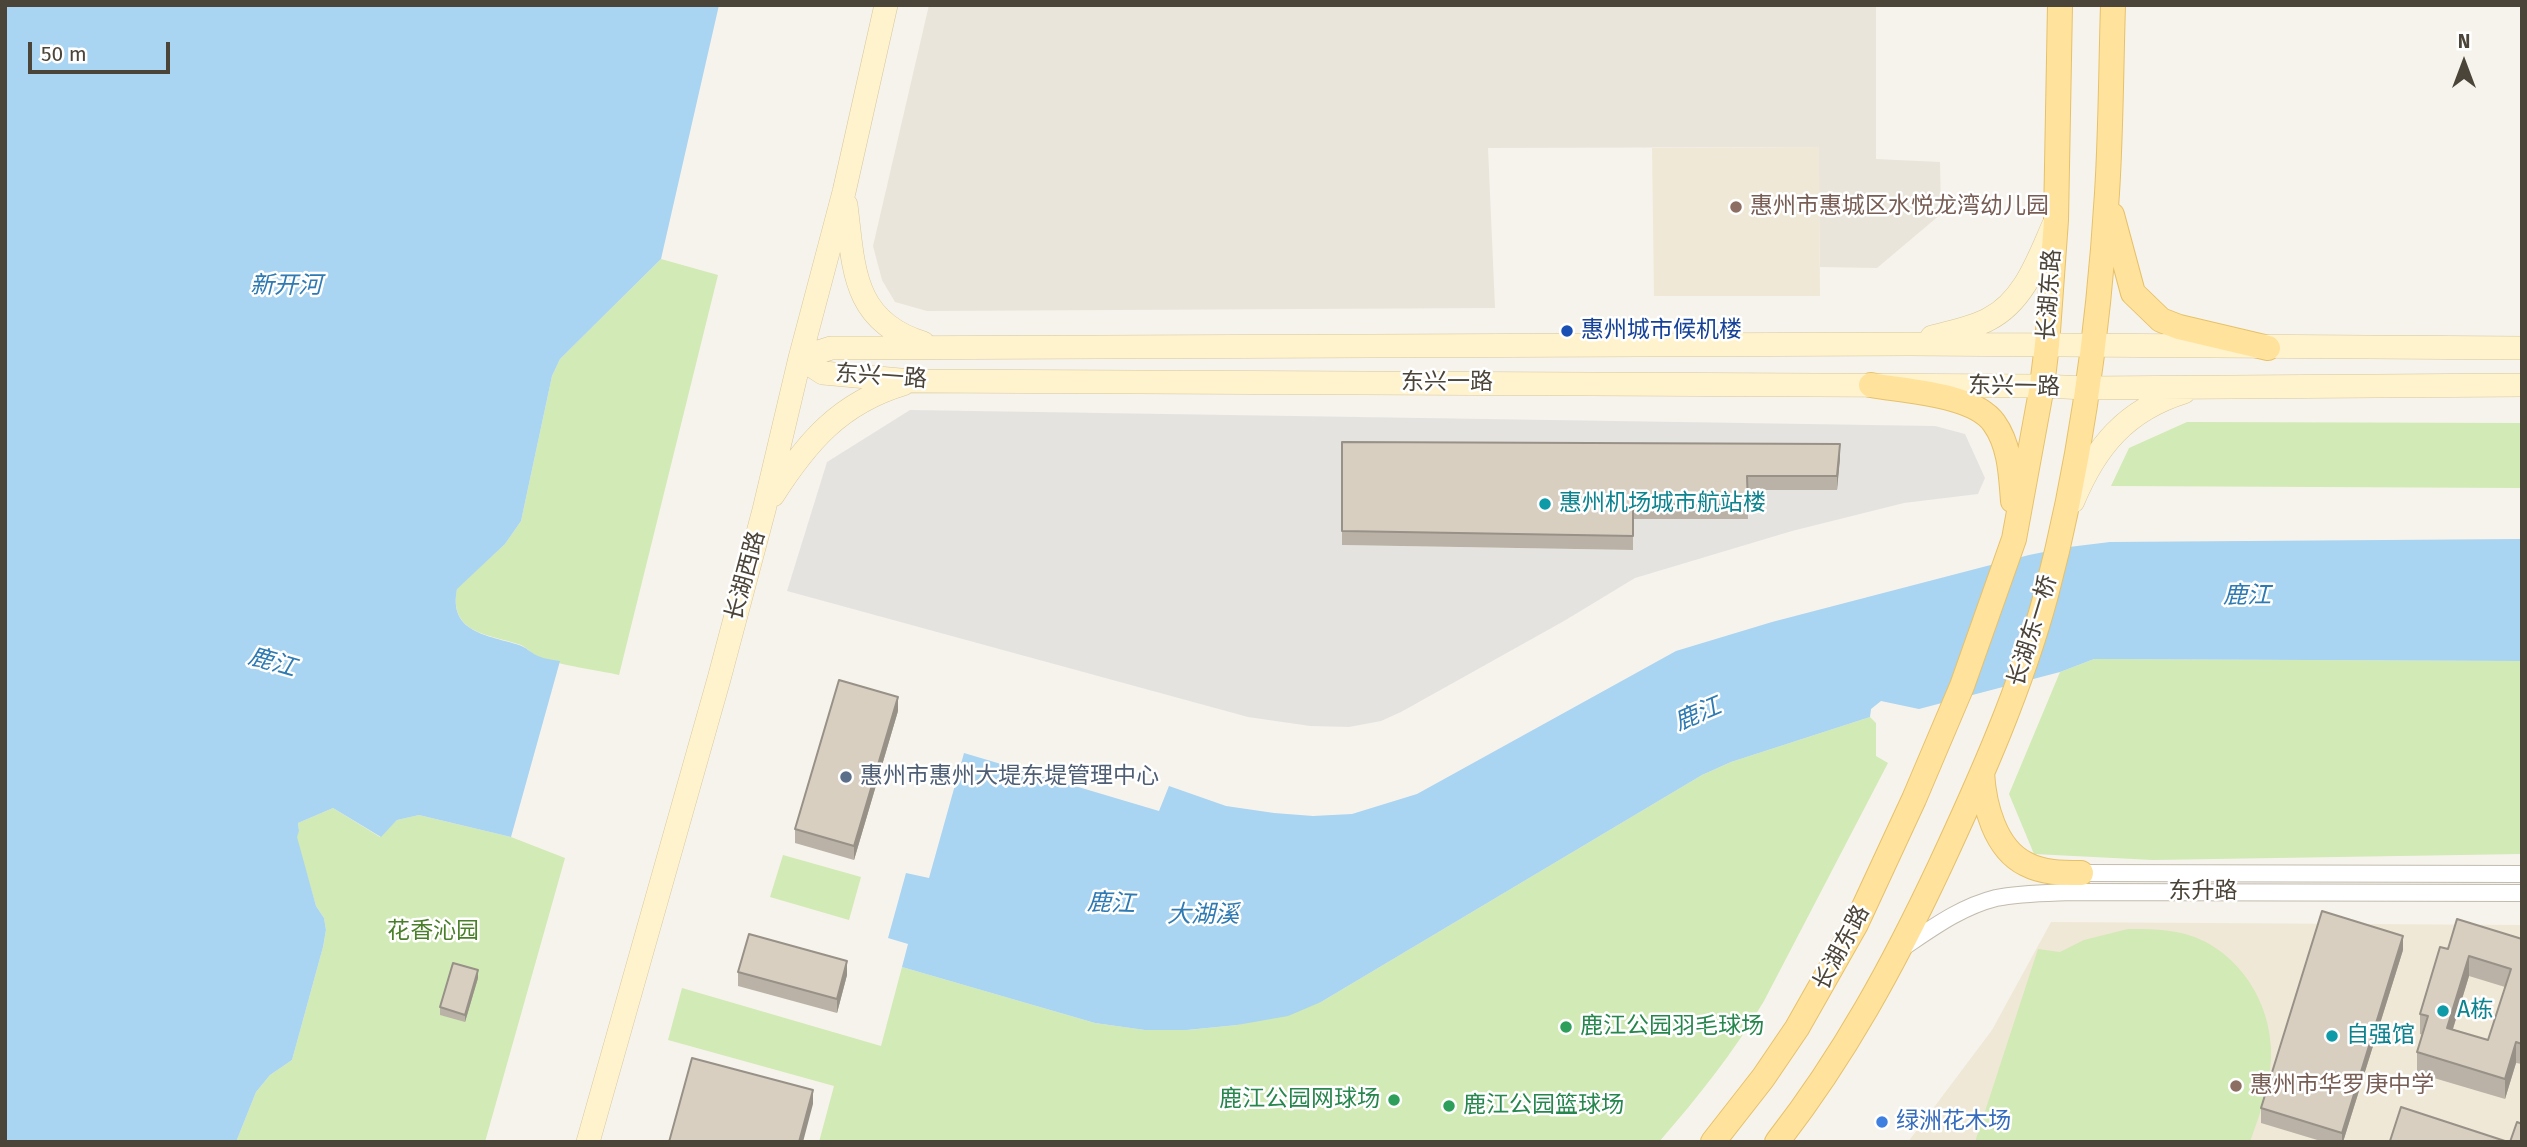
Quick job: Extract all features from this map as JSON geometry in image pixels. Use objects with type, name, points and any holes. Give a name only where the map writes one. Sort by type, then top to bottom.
[{"type":"main road","name":"长湖东路","points":[[2014,539],[2047,345],[2056,220],[2060,5]]},
{"type":"main road","name":"长湖东路","points":[[2062,526],[2092,345],[2107,194],[2113,5]]},
{"type":"main road","points":[[2107,194],[2133,293],[2161,320],[2268,348]]},
{"type":"main road","points":[[1871,385],[1964,403],[1978,409],[1994,422],[2005,444],[2010,464],[2014,539]]},
{"type":"main road","name":"长湖东一桥","points":[[1982,773],[2039,621],[2062,526]]},
{"type":"main road","name":"长湖东一桥","points":[[1940,737],[1973,657],[2014,539]]},
{"type":"main road","name":"长湖东路","points":[[1713,1142],[1782,1052],[1835,965],[1886,863],[1940,737]]},
{"type":"main road","points":[[1982,773],[1990,814],[1997,832],[2011,853],[2023,863],[2037,869],[2081,873]]},
{"type":"main road","points":[[1777,1142],[1847,1044],[1899,951],[1982,773]]},
{"type":"street","name":"长湖西路","points":[[588,1142],[764,510],[800,358],[844,192],[886,5]]},
{"type":"street","points":[[844,192],[853,266],[863,299],[879,320],[903,337],[939,348]]},
{"type":"street","points":[[1909,344],[1989,320],[2006,308],[2030,278],[2056,220]]},
{"type":"street","name":"东兴一路","points":[[800,358],[831,348],[1909,344],[2522,348]]},
{"type":"street","name":"东兴一路","points":[[800,358],[823,373],[911,382],[2086,388],[2522,385]]},
{"type":"street","points":[[764,510],[807,448],[833,420],[860,401],[911,382]]},
{"type":"street","points":[[2062,526],[2087,470],[2120,427],[2146,408],[2166,398],[2203,387]]},
{"type":"street","name":"东升路","points":[[2081,873],[2522,874]]},
{"type":"street","name":"东升路","points":[[1899,951],[1964,910],[1986,901],[2019,895],[2071,892],[2522,893]]},
{"type":"shaded area","points":[[929,5],[1876,5],[1876,159],[1940,162],[1941,214],[1877,268],[1820,267],[1818,147],[1488,148],[1495,308],[927,311],[895,302],[882,280],[873,246]]},
{"type":"shaded area","name":"惠州市惠城区水悦龙湾幼儿园","points":[[1819,147],[1820,296],[1654,296],[1652,148]]},
{"type":"shaded area","points":[[910,410],[1935,426],[1965,434],[1985,478],[1978,494],[1904,503],[1792,531],[1635,578],[1401,712],[1381,721],[1349,727],[1310,726],[1248,717],[787,591],[827,462]],"holes":[[[1840,458],[1837,490],[1747,490],[1633,519],[1632,550],[1342,545]]]},
{"type":"shaded area","name":"惠州市华罗庚中学","points":[[2051,922],[2522,925],[2522,1142],[1908,1142],[1992,1030]]},
{"type":"green space","points":[[661,259],[718,275],[619,675],[547,660],[521,645],[474,630],[465,624],[459,615],[456,603],[457,588],[505,544],[521,521],[552,376],[560,359]]},
{"type":"green space","points":[[2187,422],[2522,423],[2522,488],[2111,486],[2129,448]]},
{"type":"green space","points":[[2094,659],[2522,661],[2522,854],[2153,860],[2034,854],[2009,794],[2060,672]]},
{"type":"green space","points":[[1870,717],[1876,723],[1876,756],[1888,763],[1764,1001],[1715,1074],[1659,1142],[819,1142],[834,1086],[668,1040],[682,988],[881,1046],[902,967],[1095,1023],[1145,1030],[1188,1030],[1237,1025],[1321,1002],[1702,775],[1731,762]]},
{"type":"green space","name":"花香沁园","points":[[333,808],[380,837],[397,820],[419,815],[511,837],[565,858],[485,1142],[236,1142],[256,1092],[270,1075],[292,1060],[326,930],[324,918],[316,906],[296,837],[299,831],[298,823]]},
{"type":"green space","points":[[783,855],[861,877],[849,920],[770,897]]},
{"type":"green space","points":[[2128,929],[2168,931],[2200,939],[2232,961],[2255,992],[2269,1029],[2271,1060],[2265,1095],[2250,1142],[1975,1142],[2038,949],[2060,952],[2084,940]]},
{"type":"water","name":"新开河","points":[[5,5],[719,5],[661,259],[560,359],[552,376],[521,521],[505,544],[457,589],[456,604],[459,615],[473,630],[522,646],[535,655],[560,661],[511,837],[419,815],[397,820],[381,837],[333,808],[298,823],[297,837],[316,906],[324,918],[326,930],[323,947],[292,1060],[270,1075],[256,1092],[236,1142],[5,1142]]},
{"type":"water","name":"大湖溪","points":[[2522,539],[2522,661],[2094,659],[2060,672],[1919,709],[1881,701],[1871,709],[1870,717],[1731,762],[1702,775],[1321,1002],[1288,1016],[1187,1030],[1145,1030],[1095,1023],[902,967],[908,944],[888,938],[906,873],[929,878],[964,753],[1159,811],[1169,786],[1226,806],[1313,816],[1352,814],[1417,794],[1676,651],[1772,622],[2029,555],[2110,542]]},
{"type":"building","name":"惠州机场城市航站楼","points":[[1342,442],[1840,444],[1837,476],[1747,476],[1748,505],[1633,504],[1633,536],[1342,531]]},
{"type":"building","name":"惠州市惠州大堤东堤管理中心","points":[[839,680],[898,697],[854,846],[795,829]]},
{"type":"building","name":"自强馆","points":[[2322,911],[2403,936],[2342,1133],[2261,1108]]},
{"type":"building","name":"A栋","points":[[2457,919],[2522,939],[2522,1044],[2516,1042],[2505,1079],[2417,1052],[2428,1016],[2420,1014],[2440,947],[2448,949]],"holes":[[[2469,956],[2511,969],[2488,1040],[2447,1028]]]},
{"type":"building","points":[[749,934],[847,961],[837,999],[738,972]]},
{"type":"building","points":[[453,963],[478,970],[465,1015],[440,1007]]},
{"type":"building","points":[[692,1058],[813,1090],[799,1142],[669,1142]]},
{"type":"building","points":[[2401,1107],[2508,1142],[2390,1142]]},
{"type":"building","points":[[2517,1122],[2522,1124],[2522,1142],[2510,1142]]},
{"type":"place","name":"惠州市惠城区水悦龙湾幼儿园","points":[[1736,207]]},
{"type":"place","name":"惠州城市候机楼","points":[[1567,331]]},
{"type":"place","name":"惠州机场城市航站楼","points":[[1545,504]]},
{"type":"place","name":"惠州市惠州大堤东堤管理中心","points":[[846,777]]},
{"type":"place","name":"A栋","points":[[2443,1011]]},
{"type":"place","name":"鹿江公园羽毛球场","points":[[1566,1027]]},
{"type":"place","name":"自强馆","points":[[2332,1036]]},
{"type":"place","name":"惠州市华罗庚中学","points":[[2236,1086]]},
{"type":"place","name":"鹿江公园网球场","points":[[1394,1100]]},
{"type":"place","name":"鹿江公园篮球场","points":[[1449,1106]]},
{"type":"place","name":"绿洲花木场","points":[[1882,1122]]},
{"type":"water label","name":"鹿江","points":[[2247,596]]},
{"type":"water label","name":"鹿江","points":[[272,663]]},
{"type":"water label","name":"鹿江","points":[[1698,715]]},
{"type":"water label","name":"鹿江","points":[[1111,904]]}]
